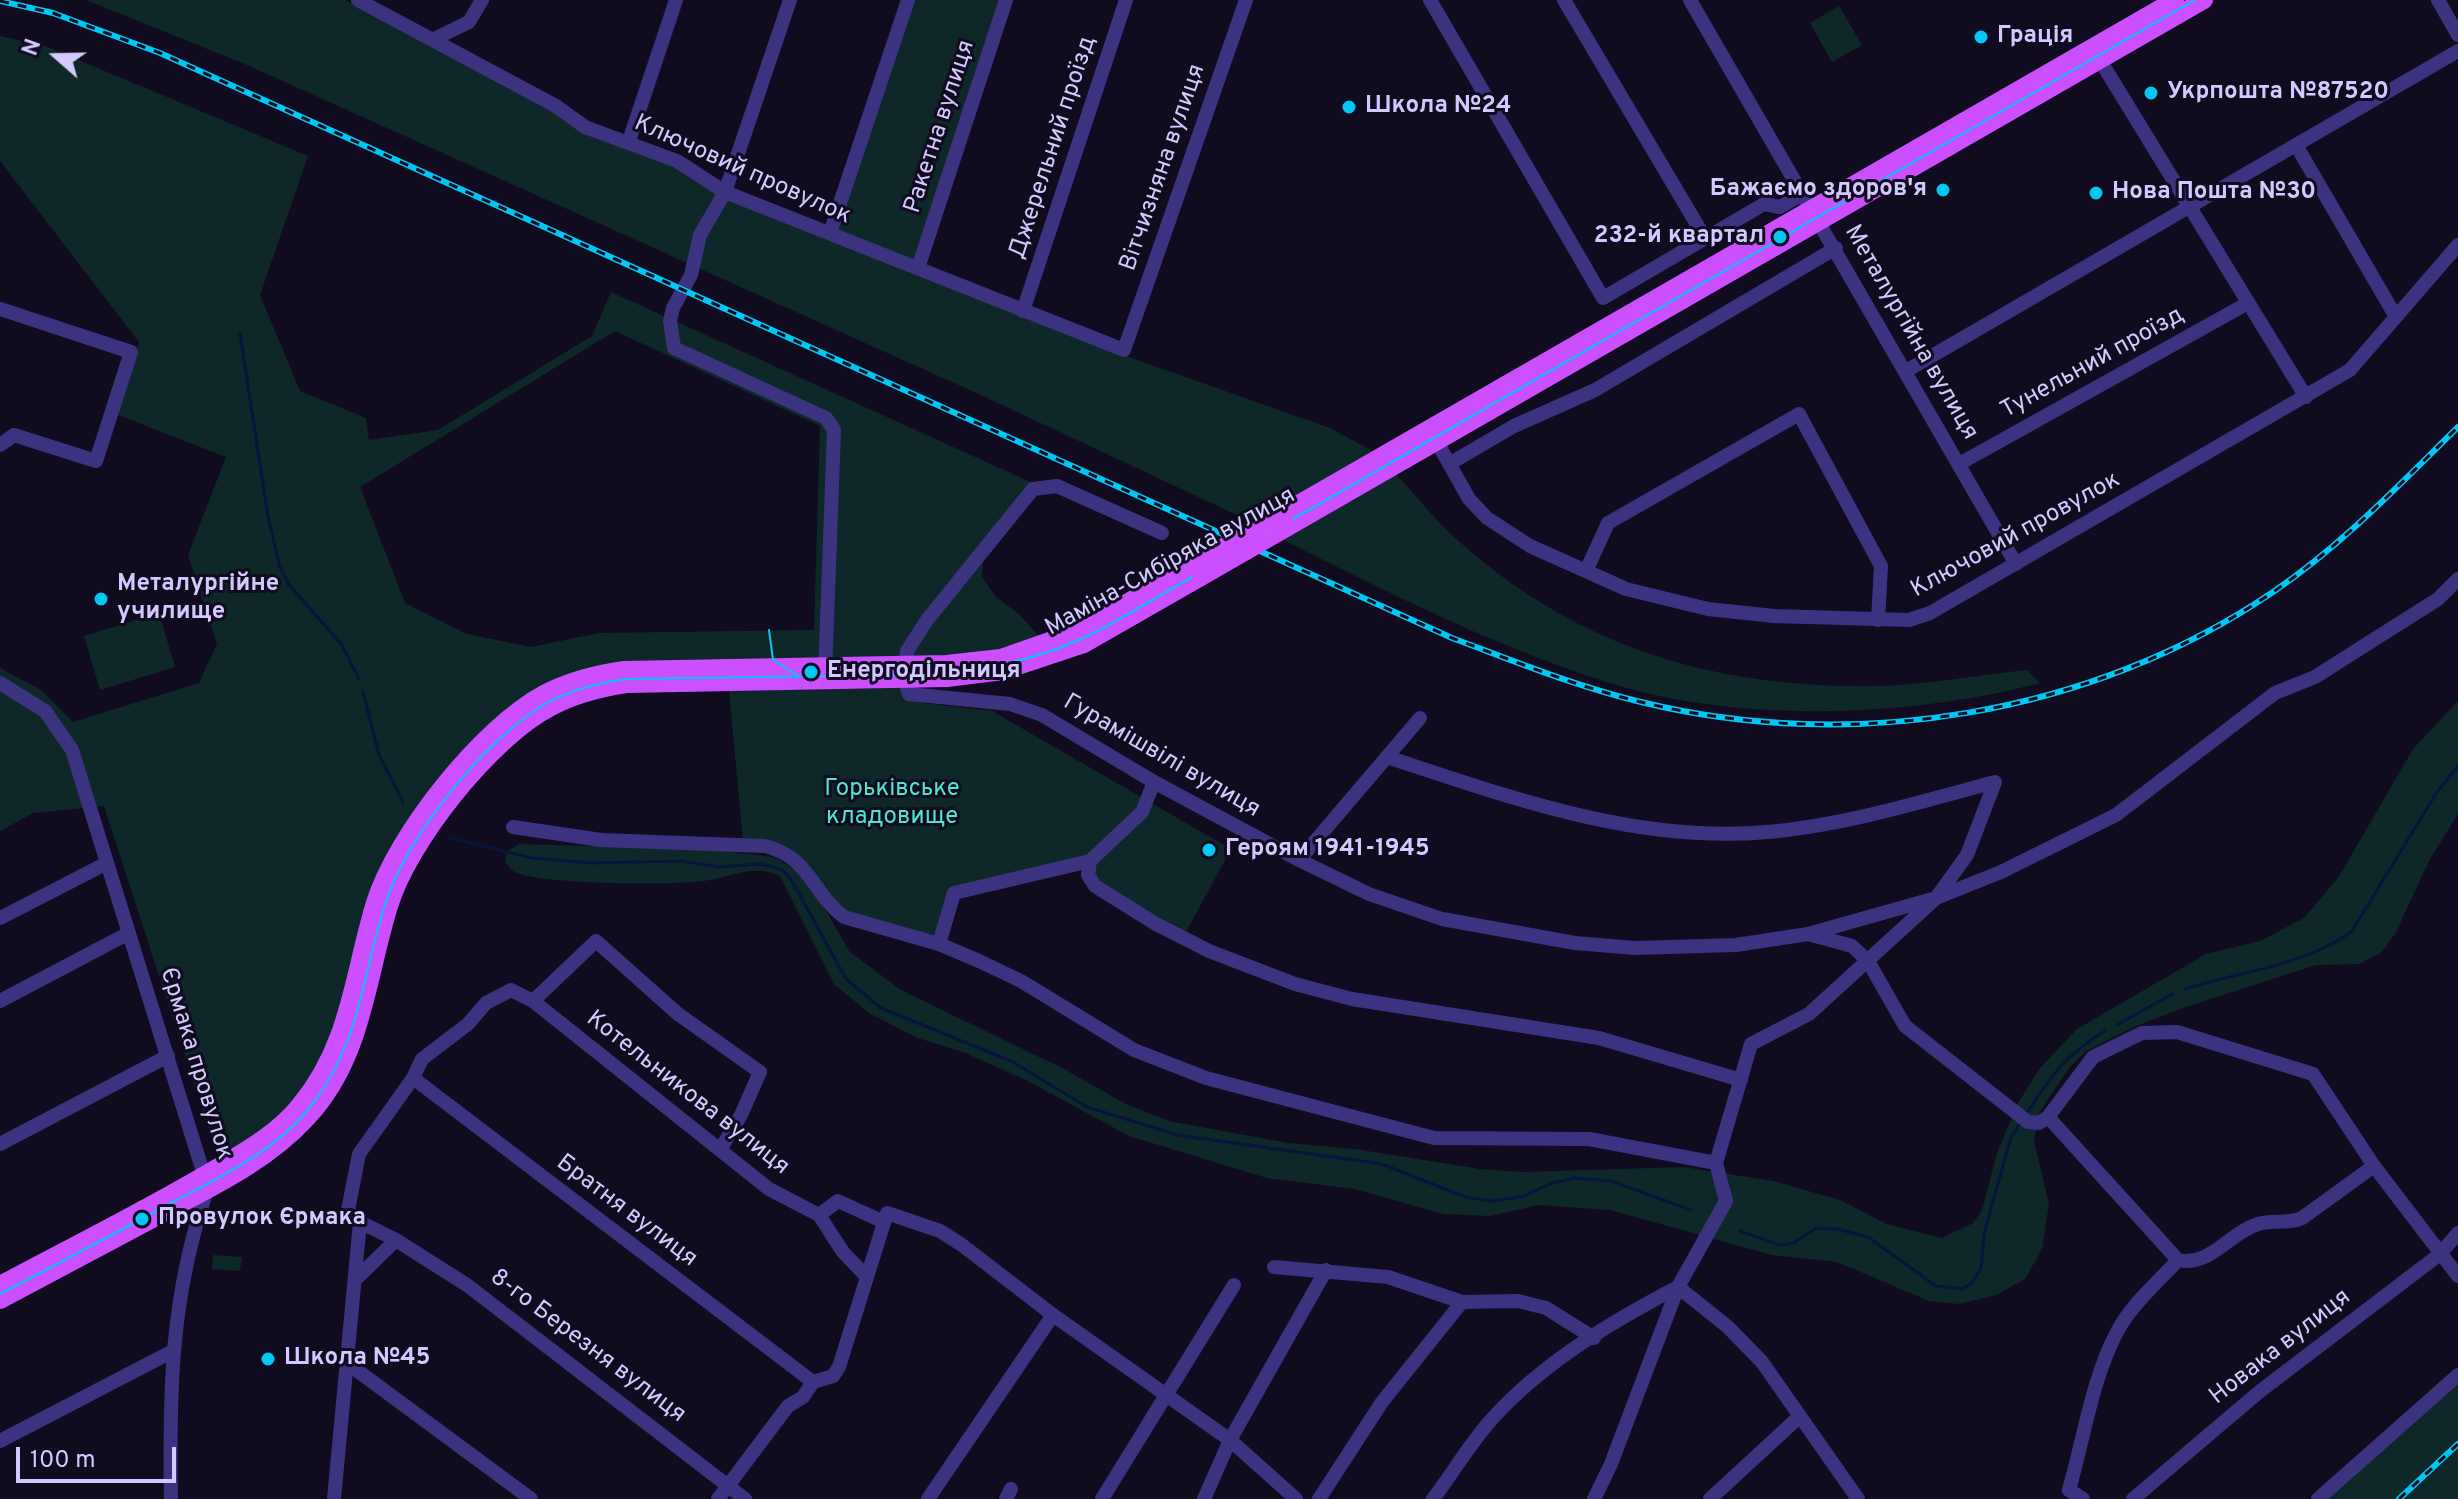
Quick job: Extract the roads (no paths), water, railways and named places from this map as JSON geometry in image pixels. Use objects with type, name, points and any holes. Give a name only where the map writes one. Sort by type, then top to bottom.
[{"type":"main road","name":"Маміна-Сибіряка вулиця","points":[[2096,54],[2175,0]]},
{"type":"main road","name":"Маміна-Сибіряка вулиця","points":[[205,1182],[282,1143],[330,1089],[356,1036],[388,908],[407,861],[436,820],[517,730],[559,703],[607,687],[825,673],[904,672],[974,662],[1053,642],[1197,570],[1284,521],[1812,207],[2096,54],[2204,0]]},
{"type":"main road","points":[[0,1285],[205,1182]]},
{"type":"main road","points":[[0,1300],[205,1182]]},
{"type":"street","name":"Ключовий провулок","points":[[358,0],[556,106],[585,127],[677,161],[725,192],[1124,350]]},
{"type":"street","points":[[432,40],[469,22],[482,0]]},
{"type":"street","points":[[629,141],[676,0]]},
{"type":"street","points":[[790,0],[725,192],[700,235],[691,275],[673,308],[671,338],[674,348],[826,418],[834,430],[825,673]]},
{"type":"street","points":[[830,233],[908,0]]},
{"type":"street","name":"Ракетна вулиця","points":[[918,268],[1006,0]]},
{"type":"street","name":"Джерельний проїзд","points":[[1023,311],[1126,0]]},
{"type":"street","name":"Вітчизняна вулиця","points":[[1124,350],[1246,0]]},
{"type":"street","points":[[1430,0],[1603,298],[1764,204],[1812,207]]},
{"type":"street","points":[[1564,0],[1705,238]]},
{"type":"street","name":"Металургійна вулиця","points":[[1690,0],[2016,564]]},
{"type":"street","points":[[2438,0],[2458,35]]},
{"type":"street","points":[[1906,371],[2458,51]]},
{"type":"street","points":[[2096,54],[2306,397]]},
{"type":"street","points":[[2296,145],[2396,317]]},
{"type":"street","name":"Ключовий провулок","points":[[1433,435],[1469,499],[1506,534],[1626,589],[1708,609],[1909,620],[1930,613],[2350,370],[2458,245]]},
{"type":"street","points":[[1449,464],[1514,426],[1595,390],[1836,248]]},
{"type":"street","name":"Тунельний проїзд","points":[[1959,464],[2248,303]]},
{"type":"street","points":[[0,309],[131,352],[96,461],[14,435],[0,445]]},
{"type":"street","points":[[1586,571],[1608,523],[1799,414],[1881,566],[1878,620]]},
{"type":"street","points":[[904,672],[907,651],[927,620],[1033,489],[1057,486],[1162,533]]},
{"type":"street","name":"Гурамішвілі вулиця","points":[[904,672],[912,697],[1010,704],[1042,715],[1154,782],[1369,894],[1442,919],[1560,940],[1635,948],[1689,948],[1736,945],[1808,934],[1936,898],[2001,872],[2116,815],[2275,693],[2315,677],[2438,599],[2458,579]]},
{"type":"street","name":"Єрмака провулок","points":[[0,683],[33,701],[65,736],[168,1056],[205,1182],[178,1296],[173,1351],[171,1499]]},
{"type":"street","points":[[1299,860],[1420,718]]},
{"type":"street","points":[[1387,757],[1531,804],[1702,834],[1766,833],[1817,826],[1867,817],[1995,782],[1967,855],[1936,898]]},
{"type":"street","points":[[939,944],[951,899],[960,890],[1090,861],[1142,812],[1154,782]]},
{"type":"street","points":[[513,827],[601,840],[765,846],[784,850],[798,860],[832,908],[844,917],[939,944],[1021,981],[1134,1050],[1206,1078],[1434,1138],[1589,1139],[1716,1163],[1726,1201],[1678,1287],[1611,1464],[1594,1499]]},
{"type":"street","points":[[1090,861],[1088,875],[1095,886],[1119,902],[1209,951],[1295,984],[1352,999],[1599,1038],[1741,1080]]},
{"type":"street","points":[[0,918],[107,863]]},
{"type":"street","name":"Гурамішвілі вулиця","points":[[1716,1163],[1751,1044],[1809,1014],[1936,898]]},
{"type":"street","points":[[0,1001],[129,933]]},
{"type":"street","name":"Гурамішвілі вулиця","points":[[1808,934],[1852,946],[1868,961],[1905,1026],[2022,1118],[2039,1123],[2048,1117]]},
{"type":"street","points":[[334,1499],[360,1222],[348,1210],[347,1204],[359,1154],[429,1051],[468,1024],[486,1003],[511,990],[533,1001],[596,941],[678,1014],[760,1072],[741,1115],[720,1150]]},
{"type":"street","name":"Котельникова вулиця","points":[[533,1001],[769,1189],[819,1215],[843,1252],[866,1276]]},
{"type":"street","points":[[2178,1260],[2048,1117],[2093,1057],[2142,1033],[2177,1032],[2313,1074],[2374,1166],[2458,1276]]},
{"type":"street","points":[[0,1144],[168,1056]]},
{"type":"street","name":"Братня вулиця","points":[[413,1078],[813,1382]]},
{"type":"street","points":[[2083,1499],[2069,1490],[2105,1360],[2119,1328],[2135,1306],[2178,1260],[2201,1260],[2254,1225],[2291,1223],[2302,1218],[2374,1166]]},
{"type":"street","points":[[819,1215],[838,1201],[884,1222]]},
{"type":"street","points":[[718,1499],[788,1406],[803,1397],[813,1382],[833,1376],[839,1367],[887,1213],[940,1231],[1001,1272],[1053,1315],[1230,1440],[1296,1499]]},
{"type":"street","name":"8-го Березня вулиця","points":[[360,1222],[396,1240],[467,1285],[745,1499]]},
{"type":"street","name":"Новака вулиця","points":[[2133,1499],[2259,1392],[2440,1254],[2458,1233]]},
{"type":"street","points":[[356,1279],[396,1240]]},
{"type":"street","points":[[1274,1267],[1388,1277],[1462,1302],[1518,1301],[1571,1321],[1594,1338]]},
{"type":"street","points":[[1204,1499],[1230,1440],[1326,1270]]},
{"type":"street","points":[[1102,1499],[1234,1285]]},
{"type":"street","points":[[1433,1499],[1491,1421],[1522,1389],[1594,1338],[1678,1287]]},
{"type":"street","points":[[1678,1287],[1728,1327],[1762,1362],[1858,1499]]},
{"type":"street","points":[[1319,1499],[1382,1402],[1462,1302]]},
{"type":"street","points":[[928,1499],[1053,1315]]},
{"type":"street","points":[[0,1441],[173,1351]]},
{"type":"street","points":[[347,1363],[531,1499]]},
{"type":"street","points":[[2318,1499],[2458,1375]]},
{"type":"street","points":[[1710,1499],[1800,1416]]},
{"type":"waterway","points":[[240,333],[268,517],[280,567],[290,586],[342,645],[359,679]]},
{"type":"waterway","points":[[363,692],[379,755],[403,802]]},
{"type":"waterway","points":[[2186,989],[2293,960],[2334,943],[2352,931],[2437,792],[2458,766]]},
{"type":"waterway","points":[[450,838],[532,858],[590,863],[681,861],[720,867],[761,864],[781,869],[791,879],[846,979],[881,1008],[1011,1061],[1087,1107],[1177,1135],[1382,1164],[1465,1197],[1494,1201],[1524,1196],[1552,1183],[1575,1178],[1611,1181],[1691,1210]]},
{"type":"waterway","points":[[2117,1025],[2172,994]]},
{"type":"waterway","points":[[2025,1116],[2059,1068],[2105,1031]]},
{"type":"waterway","points":[[1740,1231],[1780,1245],[1794,1243],[1816,1228],[1837,1229],[1868,1237],[1936,1286],[1962,1289],[1972,1283],[1981,1268],[1985,1230],[2011,1137],[2021,1122]]},
{"type":"tram line","points":[[0,1294],[243,1164],[277,1140],[306,1112],[324,1088],[348,1038],[385,905],[410,850],[450,792],[473,765],[522,720],[545,704],[584,688],[626,679],[937,673],[1005,664],[1073,643],[2195,0]]},
{"type":"tram line","points":[[769,630],[773,660],[797,675]]},
{"type":"railway","points":[[0,1],[53,13],[160,53],[1452,638],[1593,689],[1641,702],[1722,717],[1804,724],[1886,722],[1969,713],[2049,695],[2128,668],[2203,634],[2298,574],[2369,514],[2458,427]]},
{"type":"railway","points":[[2399,1499],[2458,1444]]},
{"type":"place","name":"Грація","points":[[1981,37]]},
{"type":"place","name":"Укрпошта №87520","points":[[2151,93]]},
{"type":"place","name":"Школа №24","points":[[1349,107]]},
{"type":"place","name":"Бажаємо здоров'я","points":[[1943,190]]},
{"type":"place","name":"Нова Пошта №30","points":[[2096,193]]},
{"type":"place","name":"232-й квартал","points":[[1780,237]]},
{"type":"place","name":"Металургійне училище","points":[[101,599]]},
{"type":"place","name":"Енергодільниця","points":[[811,672]]},
{"type":"place","name":"Героям 1941-1945","points":[[1209,850]]},
{"type":"place","name":"Провулок Єрмака","points":[[142,1219]]},
{"type":"place","name":"Школа №45","points":[[268,1359]]},
{"type":"park label","name":"Горьківське кладовище","points":[[892,804]]}]
